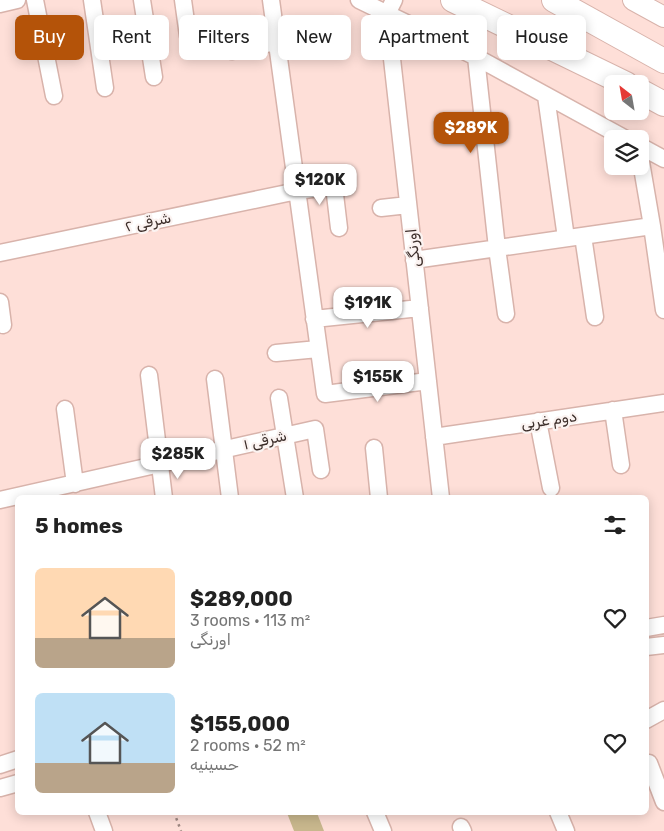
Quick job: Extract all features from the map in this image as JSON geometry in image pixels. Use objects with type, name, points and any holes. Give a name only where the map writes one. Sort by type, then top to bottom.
[{"type":"highway","points":[[453,0],[607,75]]},
{"type":"highway","points":[[554,0],[664,61]]},
{"type":"highway","points":[[649,96],[664,104]]},
{"type":"main road","points":[[633,0],[664,17]]},
{"type":"street","points":[[0,4],[17,0]]},
{"type":"street","points":[[35,0],[54,96]]},
{"type":"street","points":[[92,0],[105,88]]},
{"type":"street","points":[[142,0],[154,77]]},
{"type":"street","points":[[183,0],[185,15]]},
{"type":"street","points":[[270,0],[324,394],[428,381]]},
{"type":"street","points":[[359,0],[391,7],[405,15]]},
{"type":"street","name":"اورنگی","points":[[391,7],[408,204],[441,495]]},
{"type":"street","points":[[268,44],[276,42]]},
{"type":"street","points":[[476,60],[506,314]]},
{"type":"street","points":[[481,60],[609,130]]},
{"type":"street","points":[[546,96],[566,238]]},
{"type":"street","points":[[649,151],[664,159]]},
{"type":"street","points":[[643,175],[664,310]]},
{"type":"street","name":"۲ شرقی","points":[[0,253],[297,191],[334,186],[339,228]]},
{"type":"street","points":[[381,208],[408,204]]},
{"type":"street","points":[[414,260],[652,226]]},
{"type":"street","points":[[583,236],[595,318]]},
{"type":"street","points":[[0,302],[3,326]]},
{"type":"street","points":[[314,319],[420,308]]},
{"type":"street","points":[[276,353],[318,349]]},
{"type":"street","points":[[150,375],[164,495]]},
{"type":"street","points":[[215,379],[230,495]]},
{"type":"street","points":[[279,398],[295,495]]},
{"type":"street","name":"دوم غربی","points":[[434,437],[664,403]]},
{"type":"street","points":[[65,409],[75,484]]},
{"type":"street","points":[[613,410],[621,465]]},
{"type":"street","points":[[538,421],[551,488]]},
{"type":"street","name":"۱ شرقی","points":[[30,495],[315,429],[321,470]]},
{"type":"street","points":[[374,448],[379,495]]},
{"type":"street","name":"۱ شرقی","points":[[0,500],[15,498]]},
{"type":"street","points":[[649,628],[664,625]]},
{"type":"street","points":[[649,646],[664,644]]},
{"type":"street","points":[[649,718],[664,710]]},
{"type":"street","points":[[0,764],[15,760]]},
{"type":"street","points":[[649,763],[664,802]]},
{"type":"street","points":[[0,788],[15,783]]},
{"type":"street","points":[[98,815],[104,831]]},
{"type":"street","points":[[376,815],[383,831]]},
{"type":"street","points":[[559,815],[566,831]]},
{"type":"path","points":[[175,815],[181,831]]},
{"type":"shaded area","points":[[288,815],[318,815],[324,831],[294,831]]}]
